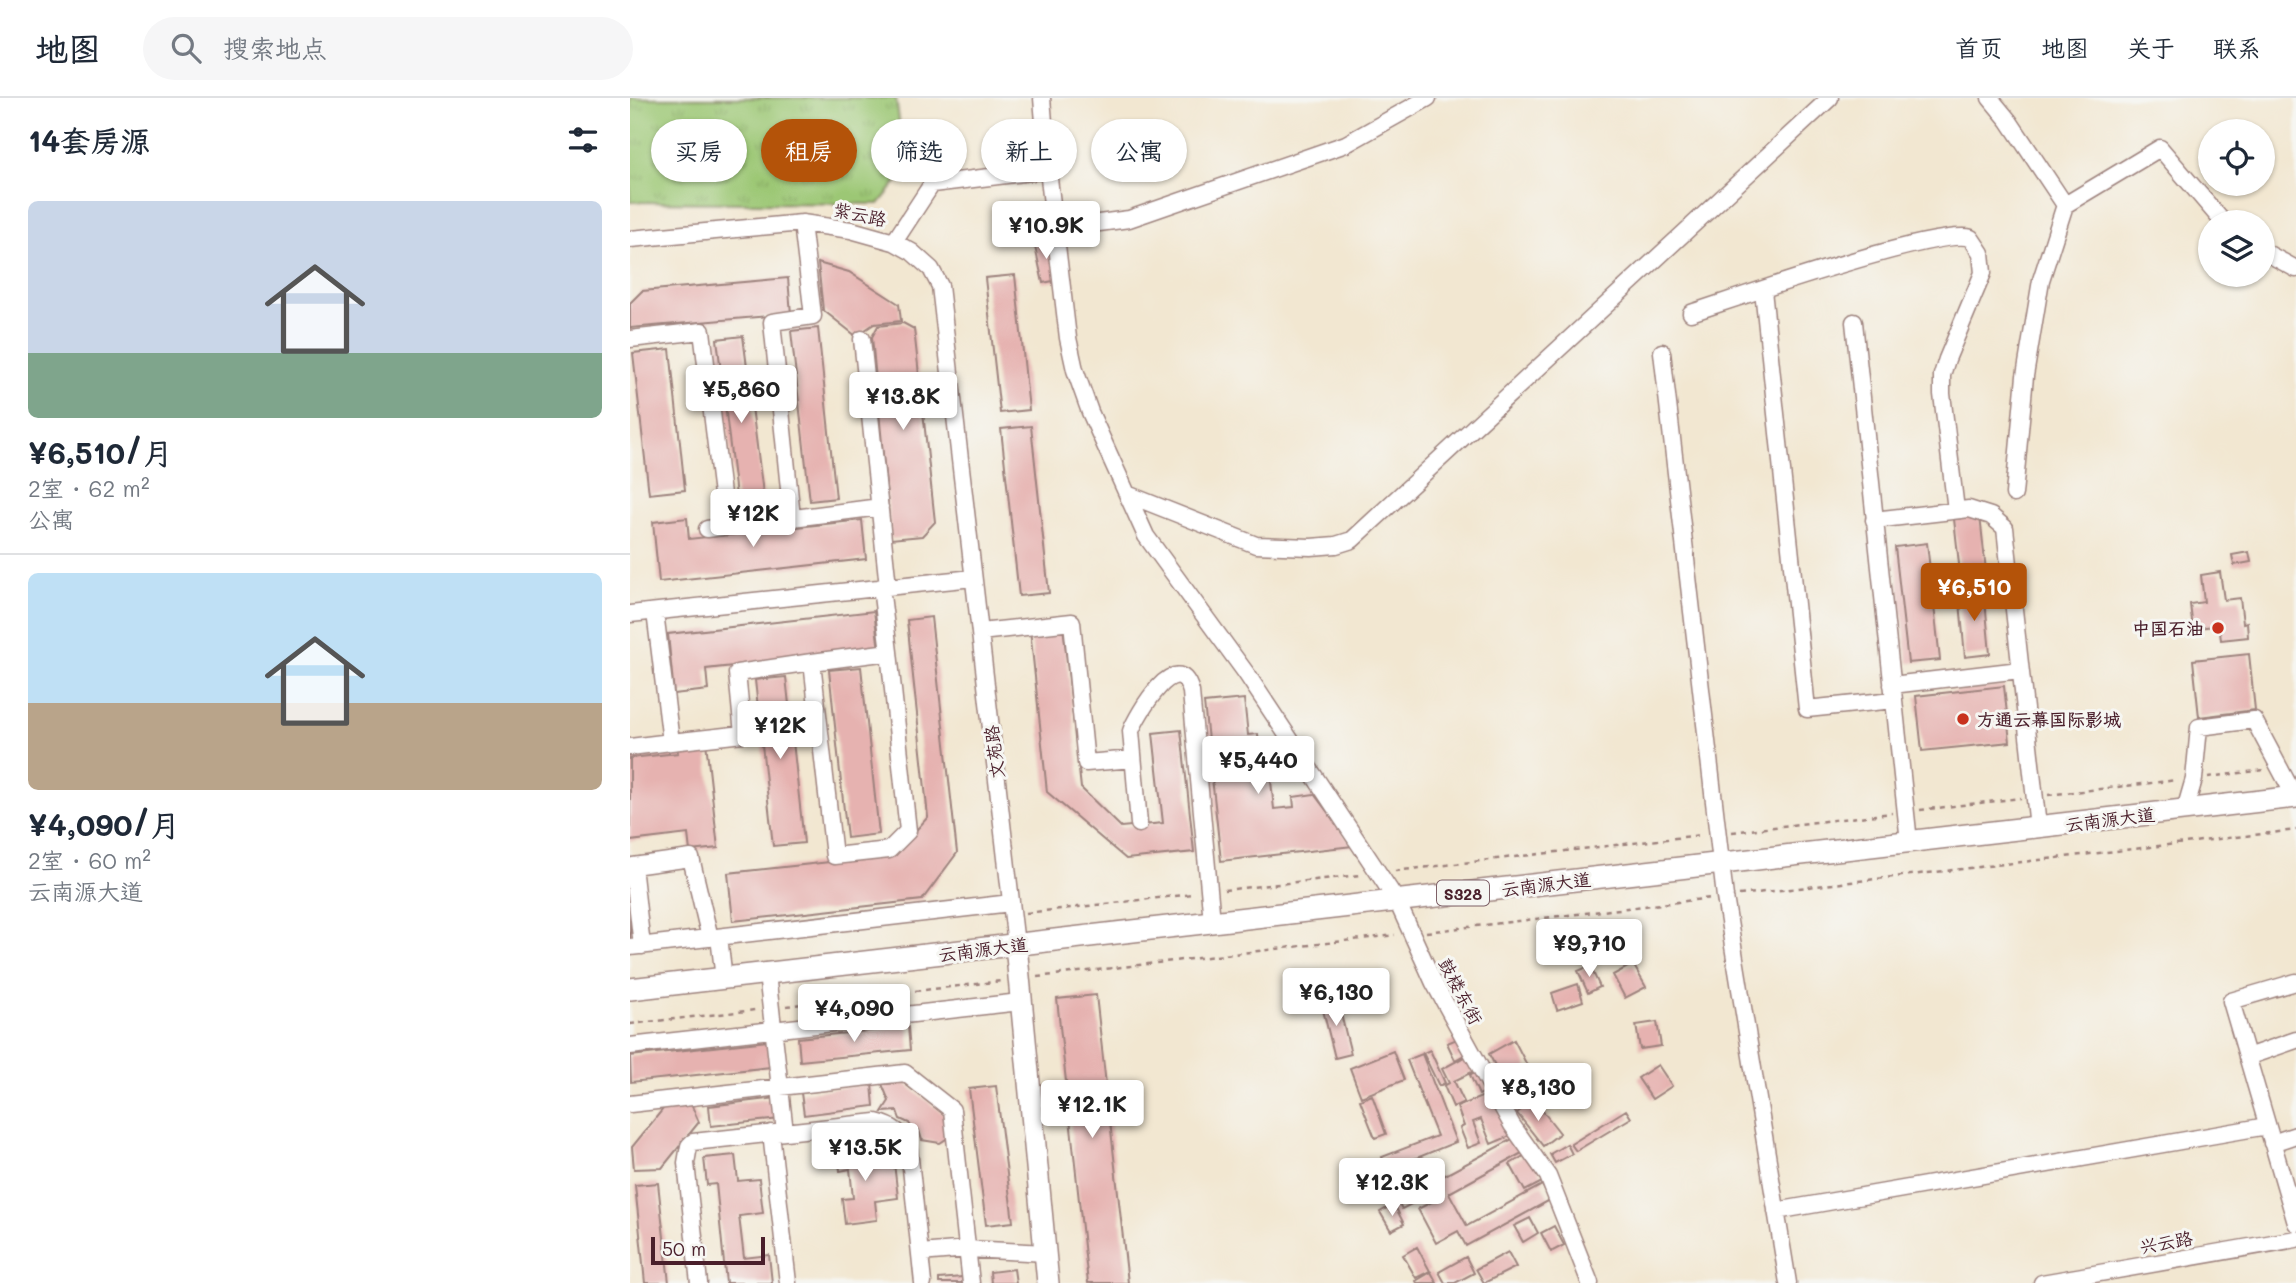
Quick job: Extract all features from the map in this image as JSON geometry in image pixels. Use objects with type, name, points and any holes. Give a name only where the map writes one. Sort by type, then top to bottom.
[{"type":"main road","name":"云南源大道","points":[[630,989],[2295,797]]},
{"type":"main road","name":"文苑路","points":[[1016,945],[1048,1283]]},
{"type":"street","points":[[1042,98],[1044,119]]},
{"type":"street","points":[[1054,229],[1129,219],[1346,144],[1429,98]]},
{"type":"street","points":[[1049,182],[1068,338],[1090,412],[1127,495],[1255,545],[1336,545],[1352,540],[1830,98]]},
{"type":"street","points":[[1990,98],[2065,205]]},
{"type":"street","points":[[2014,494],[2025,376],[2041,280],[2065,205],[2160,148],[2213,210]]},
{"type":"street","name":"紫云路","points":[[630,239],[802,223],[851,230],[894,242],[932,184],[981,178]]},
{"type":"street","points":[[792,518],[772,322],[813,316],[802,223]]},
{"type":"street","points":[[1691,313],[1909,246],[1957,236],[1970,238],[1981,253],[1983,273],[1942,375],[1956,510]]},
{"type":"street","name":"文苑路","points":[[894,242],[912,252],[931,269],[940,286],[1016,945]]},
{"type":"street","points":[[2275,258],[2296,269]]},
{"type":"street","points":[[1763,290],[1807,709],[2020,670]]},
{"type":"street","points":[[1854,321],[1909,842]]},
{"type":"street","points":[[630,339],[702,331],[726,527]]},
{"type":"street","points":[[812,662],[834,856],[889,850],[908,831],[889,652],[880,507],[862,339]]},
{"type":"street","points":[[1661,352],[1725,897],[1788,1283]]},
{"type":"street","name":"鼓楼东街","points":[[1127,495],[1146,536],[1160,558],[1247,673],[1397,901],[1434,983],[1505,1113],[1548,1176],[1590,1283]]},
{"type":"street","points":[[707,529],[880,507]]},
{"type":"street","points":[[1874,520],[1969,509],[1997,519],[2004,528],[2038,827]]},
{"type":"street","points":[[630,614],[974,578]]},
{"type":"street","points":[[655,612],[671,742]]},
{"type":"street","points":[[980,632],[1072,622],[1086,763],[1133,759]]},
{"type":"street","points":[[630,747],[743,734],[737,673],[889,652]]},
{"type":"street","points":[[1139,824],[1131,731],[1161,683],[1172,678],[1183,678],[1191,692],[1212,922]]},
{"type":"street","points":[[2185,810],[2194,779],[2199,726],[2254,720],[2295,797]]},
{"type":"street","points":[[724,979],[715,937],[691,859],[633,866],[636,946],[715,937],[1012,909]]},
{"type":"street","points":[[767,974],[780,1087],[778,1132],[788,1283]]},
{"type":"street","points":[[2296,982],[2231,1001],[2296,1223]]},
{"type":"street","points":[[630,1046],[1020,1002]]},
{"type":"street","points":[[2247,1057],[2296,1040]]},
{"type":"street","points":[[630,1104],[905,1073],[952,1110],[971,1283]]},
{"type":"street","points":[[699,1283],[686,1163],[689,1146],[693,1142],[876,1122],[896,1130],[909,1149],[923,1283]]},
{"type":"street","points":[[1776,1212],[2267,1126]]},
{"type":"street","points":[[2272,1143],[2296,1135]]},
{"type":"street","name":"兴云路","points":[[2042,1283],[2296,1239]]},
{"type":"street","points":[[920,1253],[968,1249],[1045,1253]]},
{"type":"path","points":[[1012,909],[1209,892],[2280,769]]},
{"type":"path","points":[[630,1024],[2296,830]]},
{"type":"green space","points":[[630,98],[896,98],[899,119],[871,119],[871,182],[897,182],[879,204],[630,202]]},
{"type":"building","points":[[1049,239],[1058,280],[1043,283],[1034,242]]},
{"type":"building","points":[[818,263],[849,272],[899,304],[901,321],[874,324],[856,336],[823,310]]},
{"type":"building","points":[[1015,275],[1029,410],[1000,413],[985,278]]},
{"type":"building","points":[[788,278],[791,314],[630,328],[630,303],[642,291]]},
{"type":"building","points":[[903,323],[914,329],[935,522],[922,536],[891,539],[872,337],[878,326]]},
{"type":"building","points":[[818,328],[836,498],[810,501],[791,331]]},
{"type":"building","points":[[743,336],[765,509],[738,512],[717,339]]},
{"type":"building","points":[[670,349],[685,490],[649,494],[633,353]]},
{"type":"building","points":[[1031,426],[1049,593],[1019,596],[1001,429]]},
{"type":"building","points":[[1980,516],[1987,580],[1961,582],[1954,519]]},
{"type":"building","points":[[687,518],[689,539],[862,520],[866,559],[659,582],[653,522]]},
{"type":"building","points":[[1927,543],[1940,660],[1908,663],[1895,547]]},
{"type":"building","points":[[2249,552],[2251,562],[2234,565],[2232,555]]},
{"type":"building","points":[[2220,572],[2224,600],[2240,598],[2248,637],[2221,640],[2219,625],[2193,629],[2190,604],[2204,602],[2201,575]]},
{"type":"building","points":[[1984,589],[1990,654],[1965,657],[1959,591]]},
{"type":"building","points":[[874,611],[879,650],[706,669],[708,690],[674,694],[668,634]]},
{"type":"building","points":[[931,617],[957,853],[922,900],[733,921],[728,873],[894,855],[928,817],[907,620]]},
{"type":"building","points":[[1063,626],[1081,788],[1121,827],[1163,823],[1153,733],[1181,730],[1194,852],[1126,859],[1047,792],[1030,629]]},
{"type":"building","points":[[2249,654],[2255,710],[2199,717],[2193,660]]},
{"type":"building","points":[[861,667],[879,834],[847,838],[829,670]]},
{"type":"building","points":[[786,677],[804,843],[773,846],[755,680]]},
{"type":"building","name":"方通云幕国际影城","points":[[2004,686],[2010,742],[1922,751],[1916,696]]},
{"type":"building","points":[[1244,699],[1248,735],[1258,734],[1259,745],[1267,744],[1274,809],[1294,807],[1293,797],[1314,794],[1353,846],[1221,861],[1204,703]]},
{"type":"building","points":[[706,742],[718,848],[690,851],[688,834],[630,841],[630,758],[678,753],[677,745]]},
{"type":"building","points":[[630,909],[635,939],[630,940]]},
{"type":"building","points":[[1633,964],[1646,987],[1625,998],[1613,975]]},
{"type":"building","points":[[1590,966],[1600,987],[1588,993],[1578,971]]},
{"type":"building","points":[[1327,972],[1328,980],[1316,981],[1315,974]]},
{"type":"building","points":[[1578,984],[1583,1001],[1557,1010],[1552,993]]},
{"type":"building","points":[[1096,995],[1128,1283],[1088,1283],[1057,999]]},
{"type":"building","points":[[1337,998],[1351,1054],[1335,1058],[1321,1002]]},
{"type":"building","points":[[1657,1022],[1661,1046],[1640,1049],[1636,1025]]},
{"type":"building","points":[[908,1027],[910,1050],[800,1061],[798,1038]]},
{"type":"building","points":[[1457,1039],[1464,1055],[1455,1060],[1447,1043]]},
{"type":"building","points":[[1514,1040],[1528,1067],[1503,1081],[1489,1054]]},
{"type":"building","points":[[768,1041],[771,1067],[631,1082],[630,1056]]},
{"type":"building","points":[[1430,1050],[1445,1083],[1439,1086],[1423,1053]]},
{"type":"building","points":[[1393,1051],[1404,1080],[1361,1097],[1350,1068]]},
{"type":"building","points":[[1422,1054],[1456,1142],[1387,1170],[1382,1157],[1437,1136],[1407,1060]]},
{"type":"building","points":[[1466,1056],[1474,1071],[1454,1081],[1464,1102],[1453,1107],[1444,1086],[1449,1083],[1442,1069]]},
{"type":"building","points":[[1658,1065],[1672,1086],[1652,1099],[1638,1078]]},
{"type":"building","points":[[1480,1072],[1488,1091],[1479,1095],[1470,1075]]},
{"type":"building","points":[[904,1083],[944,1114],[949,1137],[940,1143],[922,1140],[919,1130],[913,1130],[909,1123],[900,1119],[897,1111],[882,1112],[889,1101],[882,1084]]},
{"type":"building","points":[[872,1084],[874,1106],[804,1115],[801,1093]]},
{"type":"building","points":[[996,1086],[1013,1222],[986,1225],[969,1089]]},
{"type":"building","points":[[1491,1093],[1510,1136],[1491,1144],[1481,1119],[1473,1122],[1481,1143],[1468,1148],[1460,1128],[1464,1126],[1457,1107]]},
{"type":"building","points":[[1372,1095],[1386,1134],[1375,1138],[1360,1100]]},
{"type":"building","points":[[777,1098],[780,1119],[711,1126],[709,1106]]},
{"type":"building","points":[[1534,1100],[1560,1133],[1543,1146],[1517,1113]]},
{"type":"building","points":[[667,1104],[691,1104],[699,1122],[662,1168],[634,1169],[632,1147]]},
{"type":"building","points":[[1626,1110],[1631,1118],[1576,1151],[1571,1144]]},
{"type":"building","points":[[1514,1138],[1522,1153],[1449,1193],[1467,1226],[1542,1185],[1550,1200],[1466,1246],[1458,1231],[1436,1243],[1418,1209],[1443,1196],[1434,1181]]},
{"type":"building","points":[[868,1142],[871,1166],[894,1163],[898,1198],[875,1201],[877,1220],[845,1224],[842,1199],[853,1198],[850,1169],[840,1171],[837,1145]]},
{"type":"building","points":[[1567,1144],[1572,1154],[1555,1163],[1550,1154]]},
{"type":"building","points":[[1529,1153],[1544,1181],[1525,1191],[1510,1164]]},
{"type":"building","points":[[735,1155],[738,1181],[759,1179],[763,1213],[739,1216],[744,1258],[769,1255],[772,1283],[726,1283],[716,1184],[707,1185],[704,1158]]},
{"type":"building","points":[[1426,1173],[1436,1191],[1402,1209],[1392,1192]]},
{"type":"building","points":[[658,1183],[669,1283],[645,1283],[635,1185]]},
{"type":"building","points":[[1394,1204],[1404,1224],[1391,1231],[1380,1212]]},
{"type":"building","points":[[1530,1218],[1538,1233],[1523,1242],[1514,1226]]},
{"type":"building","points":[[1554,1226],[1564,1245],[1551,1252],[1541,1233]]},
{"type":"building","points":[[1417,1247],[1430,1271],[1416,1278],[1403,1255]]},
{"type":"building","points":[[1508,1252],[1516,1267],[1484,1283],[1476,1269]]},
{"type":"building","points":[[1466,1257],[1474,1273],[1455,1283],[1445,1283],[1439,1272]]},
{"type":"building","points":[[1014,1269],[1016,1283],[991,1283],[990,1272]]},
{"type":"building","points":[[1431,1272],[1437,1283],[1417,1283],[1416,1281]]},
{"type":"building","points":[[962,1277],[963,1283],[939,1283],[939,1279]]},
{"type":"place","name":"中国石油","points":[[2218,628]]},
{"type":"place","name":"方通云幕国际影城","points":[[1963,719]]}]
